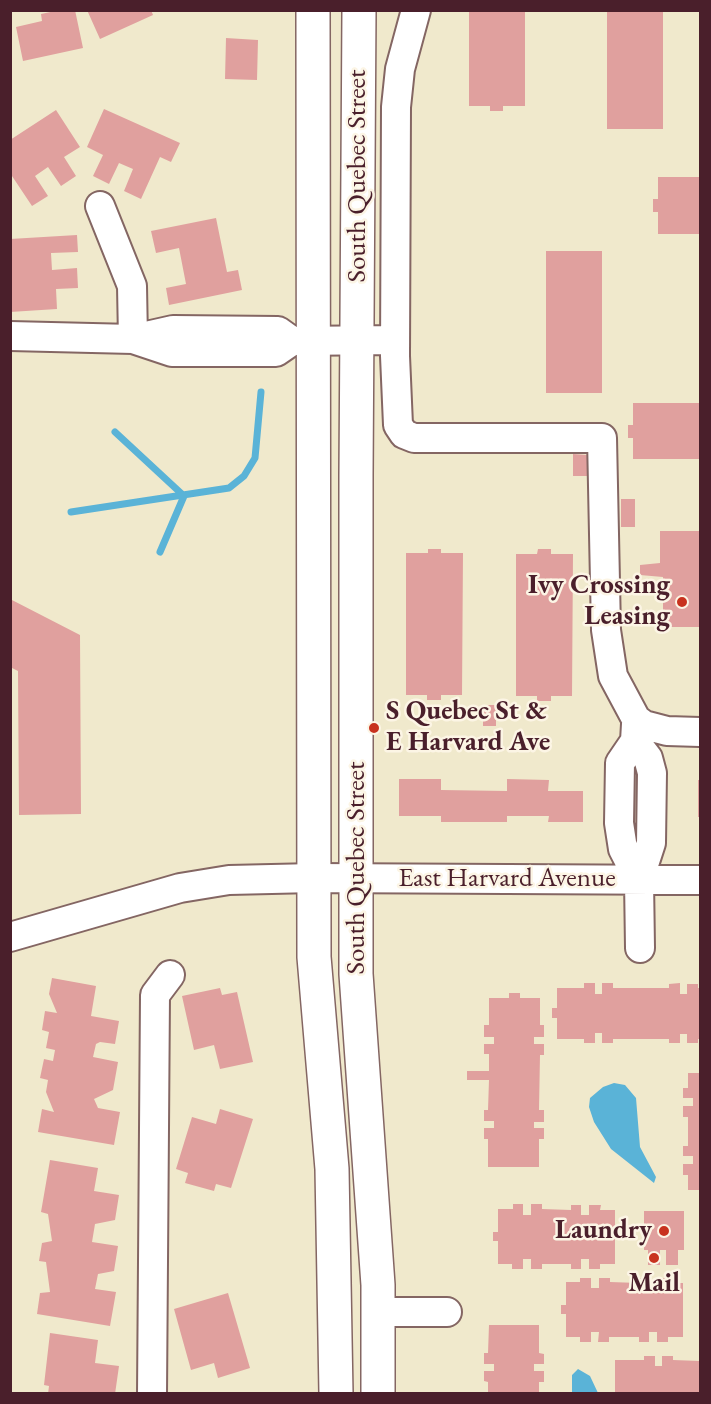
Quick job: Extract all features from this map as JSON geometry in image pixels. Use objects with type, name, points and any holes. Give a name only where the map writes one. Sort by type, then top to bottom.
[{"type":"main road","name":"South Quebec Street","points":[[313,10],[303,341],[314,957],[333,1204],[336,1394]]},
{"type":"main road","name":"South Quebec Street","points":[[359,10],[356,342],[356,974],[378,1312],[378,1394]]},
{"type":"street","points":[[416,10],[402,60],[396,95],[396,414],[400,430],[408,436],[602,438],[607,646],[615,681],[635,730],[620,763],[620,823],[623,849],[639,880],[640,948]]},
{"type":"street","points":[[100,206],[132,286],[133,339]]},
{"type":"street","points":[[10,336],[133,339],[173,330],[278,331],[303,341],[395,340]]},
{"type":"street","points":[[635,730],[700,732]]},
{"type":"street","name":"East Harvard Avenue","points":[[314,878],[700,880]]},
{"type":"street","name":"South Quebec Street","points":[[10,937],[205,882],[314,878]]},
{"type":"street","points":[[152,1394],[155,995],[170,975]]},
{"type":"street","points":[[378,1312],[447,1312]]},
{"type":"water","points":[[614,1083],[625,1085],[636,1098],[640,1147],[656,1177],[654,1183],[611,1149],[594,1122],[589,1107],[590,1098],[603,1087]]},
{"type":"water","points":[[578,1369],[590,1376],[598,1393],[572,1393],[572,1375]]},
{"type":"building","points":[[75,10],[83,48],[23,61],[16,27],[42,21],[41,14]]},
{"type":"building","points":[[87,10],[151,10],[153,15],[100,39]]},
{"type":"building","points":[[469,10],[525,10],[525,106],[503,106],[503,111],[490,111],[490,106],[469,106]]},
{"type":"building","points":[[607,10],[663,10],[663,129],[607,129]]},
{"type":"building","points":[[226,38],[258,40],[257,80],[225,79]]},
{"type":"building","points":[[104,109],[180,143],[171,162],[160,157],[141,199],[124,191],[133,169],[119,163],[109,184],[93,176],[103,155],[87,147]]},
{"type":"building","points":[[56,110],[80,147],[64,157],[76,176],[61,186],[48,167],[35,176],[48,196],[32,206],[10,173],[10,140]]},
{"type":"building","points":[[658,177],[700,177],[700,234],[658,234],[658,212],[653,212],[653,199],[658,199]]},
{"type":"building","points":[[216,218],[227,272],[238,270],[242,290],[169,305],[166,288],[186,284],[179,248],[156,253],[151,231]]},
{"type":"building","points":[[77,235],[78,252],[51,253],[52,270],[77,268],[78,288],[56,289],[57,309],[10,312],[10,239]]},
{"type":"building","points":[[546,251],[602,251],[602,393],[546,393]]},
{"type":"building","points":[[633,403],[700,403],[700,459],[633,459],[633,438],[628,438],[628,425],[633,425]]},
{"type":"building","points":[[573,454],[587,455],[587,476],[573,476]]},
{"type":"building","points":[[621,499],[635,499],[635,527],[621,527]]},
{"type":"building","name":"Ivy Crossing Leasing","points":[[660,531],[700,531],[700,627],[663,627],[663,577],[640,575],[640,565],[660,563]]},
{"type":"building","points":[[428,549],[441,549],[441,553],[463,553],[462,695],[441,695],[441,700],[427,700],[427,695],[406,695],[406,553],[428,553]]},
{"type":"building","points":[[538,549],[551,549],[551,554],[573,554],[572,696],[551,696],[551,701],[537,701],[537,696],[516,696],[516,554],[537,554]]},
{"type":"building","points":[[10,599],[80,635],[81,814],[19,815],[18,671],[10,667]]},
{"type":"building","points":[[483,705],[496,705],[496,726],[483,726]]},
{"type":"building","points":[[399,779],[441,779],[441,790],[507,791],[507,779],[549,780],[548,791],[583,791],[583,822],[548,822],[549,816],[507,816],[507,822],[441,822],[441,816],[399,816]]},
{"type":"building","points":[[698,780],[700,780],[700,817],[698,817]]},
{"type":"building","points":[[52,978],[96,986],[91,1016],[119,1021],[115,1044],[100,1042],[96,1044],[93,1057],[118,1062],[113,1090],[94,1099],[98,1108],[120,1112],[114,1145],[38,1132],[42,1109],[54,1112],[46,1092],[48,1080],[40,1078],[44,1059],[53,1061],[55,1050],[46,1048],[49,1032],[42,1030],[45,1011],[57,1013],[49,994]]},
{"type":"building","points":[[584,983],[595,983],[595,994],[602,994],[602,983],[613,983],[613,988],[669,988],[669,984],[680,983],[680,994],[687,994],[687,984],[698,984],[700,988],[700,1039],[698,1043],[687,1043],[687,1034],[680,1034],[680,1043],[669,1043],[669,1039],[613,1039],[613,1043],[602,1043],[602,1033],[595,1033],[595,1043],[584,1043],[584,1039],[557,1039],[557,1018],[552,1018],[552,1008],[557,1008],[557,988],[584,988]]},
{"type":"building","points":[[220,988],[222,995],[237,992],[253,1062],[220,1069],[214,1045],[194,1050],[182,996]]},
{"type":"building","points":[[509,993],[520,993],[520,998],[540,998],[540,1025],[544,1025],[544,1037],[534,1037],[534,1044],[544,1044],[544,1055],[540,1055],[539,1110],[544,1110],[544,1122],[534,1122],[534,1128],[544,1128],[544,1139],[539,1139],[539,1167],[488,1167],[488,1139],[484,1139],[484,1128],[494,1128],[494,1121],[484,1121],[484,1110],[488,1110],[489,1080],[467,1080],[467,1071],[489,1071],[489,1054],[484,1054],[484,1044],[494,1044],[494,1037],[484,1037],[484,1025],[489,1025],[489,998],[509,998]]},
{"type":"building","points":[[688,1073],[700,1073],[700,1190],[688,1190],[688,1175],[683,1175],[683,1164],[693,1164],[693,1156],[683,1156],[683,1146],[688,1146],[688,1117],[683,1117],[683,1106],[693,1106],[693,1098],[683,1098],[683,1088],[688,1088]]},
{"type":"building","points":[[220,1109],[253,1119],[231,1188],[216,1184],[214,1191],[185,1183],[188,1173],[176,1169],[192,1117],[216,1124]]},
{"type":"building","points":[[50,1160],[98,1168],[94,1191],[119,1195],[115,1220],[95,1224],[92,1242],[118,1246],[114,1271],[98,1274],[95,1289],[116,1292],[110,1326],[37,1314],[40,1293],[50,1292],[46,1262],[39,1261],[42,1243],[52,1241],[48,1214],[41,1212]]},
{"type":"building","points":[[513,1204],[523,1204],[523,1215],[531,1215],[531,1204],[542,1204],[542,1209],[571,1210],[571,1205],[581,1205],[581,1215],[589,1215],[589,1205],[601,1205],[600,1210],[615,1210],[615,1264],[600,1264],[600,1269],[589,1269],[589,1259],[581,1259],[581,1269],[571,1269],[571,1264],[542,1264],[542,1269],[531,1269],[531,1259],[523,1259],[523,1269],[512,1269],[512,1264],[498,1264],[498,1241],[493,1241],[493,1232],[498,1232],[498,1209],[513,1209]]},
{"type":"building","name":"Laundry","points":[[644,1211],[684,1211],[684,1250],[678,1250],[678,1265],[666,1265],[666,1250],[660,1250],[660,1265],[648,1265],[648,1250],[644,1250]]},
{"type":"building","points":[[580,1278],[591,1278],[591,1288],[599,1288],[599,1278],[610,1278],[610,1282],[639,1283],[639,1278],[649,1278],[649,1288],[657,1288],[657,1278],[668,1278],[668,1283],[683,1283],[683,1337],[668,1337],[668,1342],[657,1342],[657,1332],[649,1332],[649,1342],[639,1342],[639,1337],[609,1337],[609,1342],[598,1342],[599,1332],[591,1332],[591,1342],[580,1342],[580,1337],[566,1337],[566,1314],[561,1314],[561,1305],[566,1305],[566,1282],[580,1282]]},
{"type":"building","points":[[228,1293],[250,1368],[218,1378],[214,1363],[191,1370],[174,1309]]},
{"type":"building","points":[[489,1325],[539,1325],[539,1353],[544,1354],[544,1364],[534,1364],[534,1371],[544,1371],[544,1382],[539,1382],[539,1394],[488,1394],[488,1382],[484,1381],[484,1371],[494,1371],[494,1364],[484,1364],[484,1353],[488,1353]]},
{"type":"building","points":[[50,1333],[98,1340],[95,1363],[119,1366],[115,1394],[48,1394],[49,1386],[44,1385]]},
{"type":"building","points":[[644,1356],[655,1356],[655,1366],[662,1366],[662,1356],[673,1356],[673,1360],[700,1361],[700,1394],[615,1394],[615,1360],[644,1360]]},
{"type":"waterway","points":[[71,512],[229,488],[244,476],[255,458],[261,392]]},
{"type":"waterway","points":[[115,432],[184,496]]},
{"type":"waterway","points":[[160,552],[184,496]]},
{"type":"place","name":"Ivy Crossing Leasing","points":[[682,602]]},
{"type":"place","name":"S Quebec St & E Harvard Ave","points":[[374,728]]},
{"type":"place","name":"Laundry","points":[[664,1231]]},
{"type":"place","name":"Mail","points":[[654,1258]]}]
